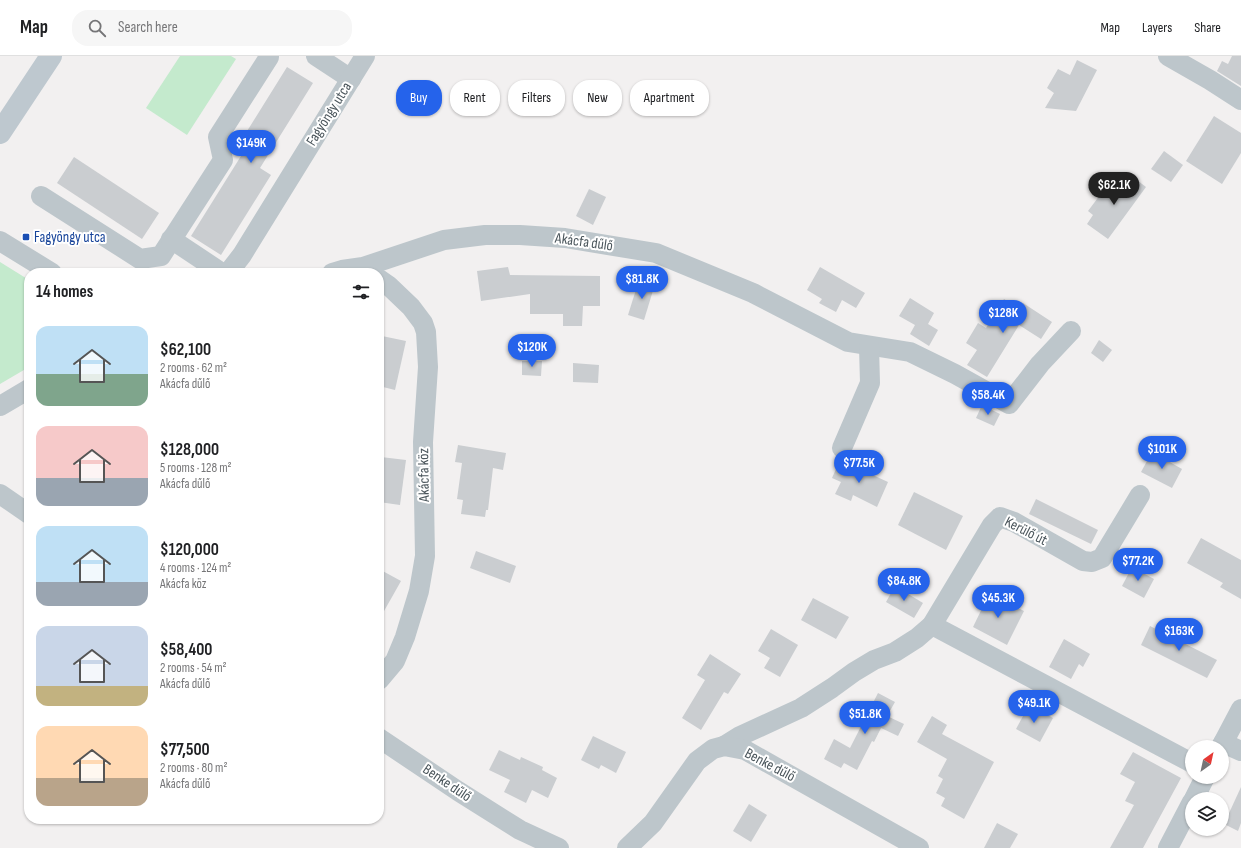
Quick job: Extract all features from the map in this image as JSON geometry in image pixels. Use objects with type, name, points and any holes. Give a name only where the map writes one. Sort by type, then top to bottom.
[{"type":"street","points":[[0,133],[52,56]]},
{"type":"street","points":[[316,56],[351,79]]},
{"type":"street","name":"Fagyöngy utca","points":[[232,268],[242,255],[365,56]]},
{"type":"street","points":[[1168,56],[1241,100]]},
{"type":"street","points":[[41,196],[140,260],[161,256],[223,160],[218,137],[269,57]]},
{"type":"street","name":"Akácfa dűlő","points":[[372,268],[444,240],[485,235],[520,235],[565,238],[656,253],[753,293],[848,342],[910,352],[948,370],[1009,404],[1040,364],[1071,331]]},
{"type":"street","points":[[171,239],[214,268]]},
{"type":"street","points":[[0,240],[44,268]]},
{"type":"street","name":"Akácfa köz","points":[[384,282],[411,307],[423,323],[426,332],[428,367],[423,442],[425,556],[419,591],[405,637],[396,661],[384,674]]},
{"type":"street","points":[[842,448],[870,383],[869,346]]},
{"type":"street","points":[[0,406],[24,392]]},
{"type":"street","points":[[0,494],[24,511]]},
{"type":"street","name":"Kerülő út","points":[[724,746],[740,736],[801,708],[854,672],[874,660],[895,652],[917,638],[932,625],[992,525],[1000,517],[1014,522],[1083,561],[1092,562],[1102,558],[1140,495]]},
{"type":"street","points":[[932,625],[1185,759]]},
{"type":"street","points":[[1229,744],[1241,709]]},
{"type":"street","name":"Benke dűlő","points":[[384,741],[520,830],[559,848]]},
{"type":"street","name":"Benke dűlő","points":[[628,848],[653,823],[698,761],[714,749],[724,746],[744,750],[919,848]]},
{"type":"street","points":[[1168,848],[1185,815]]},
{"type":"green space","points":[[180,56],[231,56],[236,59],[187,135],[146,108]]},
{"type":"green space","points":[[0,262],[24,277],[24,370],[0,384]]},
{"type":"building","points":[[1232,56],[1241,56],[1241,86],[1217,71],[1222,61],[1228,64]]},
{"type":"building","points":[[1077,60],[1097,70],[1076,111],[1045,108],[1054,93],[1047,88],[1058,69],[1070,75]]},
{"type":"building","points":[[287,67],[313,83],[260,168],[271,175],[221,255],[191,236],[241,156],[234,152]]},
{"type":"building","points":[[1214,116],[1241,133],[1241,153],[1222,184],[1186,161]]},
{"type":"building","points":[[1164,151],[1183,165],[1171,182],[1151,169]]},
{"type":"building","points":[[74,157],[159,213],[142,239],[57,183]]},
{"type":"building","points":[[1129,174],[1146,187],[1108,239],[1087,224],[1093,215],[1088,211],[1109,183],[1118,189]]},
{"type":"building","points":[[589,189],[606,197],[593,225],[576,216]]},
{"type":"building","points":[[508,267],[510,275],[600,276],[600,306],[583,306],[582,326],[563,326],[563,314],[530,314],[530,294],[481,301],[477,271]]},
{"type":"building","points":[[820,267],[865,293],[856,308],[842,300],[836,312],[819,303],[822,299],[807,290]]},
{"type":"building","points":[[639,280],[655,284],[644,320],[628,315]]},
{"type":"building","points":[[910,298],[934,313],[928,324],[938,330],[929,346],[910,334],[915,325],[899,316]]},
{"type":"building","points":[[1004,299],[1019,309],[1023,303],[1052,322],[1041,339],[1019,325],[987,377],[967,365],[977,350],[966,343],[978,323],[986,328]]},
{"type":"building","points":[[384,336],[406,341],[395,390],[384,387]]},
{"type":"building","points":[[1099,340],[1112,350],[1103,362],[1091,353]]},
{"type":"building","points":[[522,361],[542,361],[541,376],[522,375]]},
{"type":"building","points":[[573,363],[599,365],[598,383],[573,382]]},
{"type":"building","points":[[982,405],[1000,414],[994,426],[976,418]]},
{"type":"building","points":[[458,445],[506,453],[503,470],[493,468],[488,510],[486,510],[485,517],[461,514],[463,500],[457,499],[462,463],[455,462]]},
{"type":"building","points":[[1152,452],[1182,469],[1172,488],[1141,472]]},
{"type":"building","points":[[384,457],[406,460],[400,505],[384,503]]},
{"type":"building","points":[[840,460],[888,482],[877,507],[853,495],[851,501],[835,494],[841,482],[832,478]]},
{"type":"building","points":[[914,492],[963,516],[946,550],[898,525]]},
{"type":"building","points":[[1036,499],[1098,530],[1091,544],[1029,514]]},
{"type":"building","points":[[1201,538],[1241,560],[1241,599],[1220,587],[1223,583],[1187,563]]},
{"type":"building","points":[[476,551],[516,566],[510,583],[470,568]]},
{"type":"building","points":[[1132,567],[1154,579],[1144,598],[1122,586]]},
{"type":"building","points":[[384,572],[401,581],[384,611]]},
{"type":"building","points":[[895,586],[923,603],[914,618],[886,602]]},
{"type":"building","points":[[989,594],[1024,611],[1007,645],[973,627]]},
{"type":"building","points":[[813,598],[849,617],[836,639],[801,620]]},
{"type":"building","points":[[1150,626],[1217,660],[1207,678],[1141,645]]},
{"type":"building","points":[[771,629],[798,645],[780,677],[764,668],[770,658],[758,651]]},
{"type":"building","points":[[1064,639],[1090,654],[1083,667],[1079,664],[1071,679],[1049,667]]},
{"type":"building","points":[[710,654],[741,674],[728,694],[724,692],[701,730],[682,718],[705,680],[697,675]]},
{"type":"building","points":[[878,693],[895,702],[887,716],[904,724],[898,736],[881,728],[874,742],[872,741],[857,770],[844,763],[841,768],[824,759],[834,739],[850,748]]},
{"type":"building","points":[[1029,705],[1053,718],[1040,742],[1016,729]]},
{"type":"building","points":[[932,716],[947,725],[942,734],[994,762],[964,819],[941,806],[945,798],[936,793],[943,779],[938,776],[947,759],[917,742]]},
{"type":"building","points":[[593,736],[626,752],[616,773],[601,765],[599,769],[581,760]]},
{"type":"building","points":[[499,750],[520,760],[521,757],[543,767],[542,770],[557,778],[548,798],[532,790],[526,803],[504,792],[510,780],[489,770]]},
{"type":"building","points":[[1133,752],[1181,778],[1143,848],[1110,848],[1134,805],[1125,801],[1135,782],[1120,774]]},
{"type":"building","points":[[1241,787],[1241,823],[1238,831],[1229,826],[1229,813]]},
{"type":"building","points":[[749,804],[767,815],[751,842],[733,831]]},
{"type":"building","points":[[997,823],[1018,834],[1010,848],[984,848]]},
{"type":"place","name":"Fagyöngy utca","points":[[26,237]]}]
